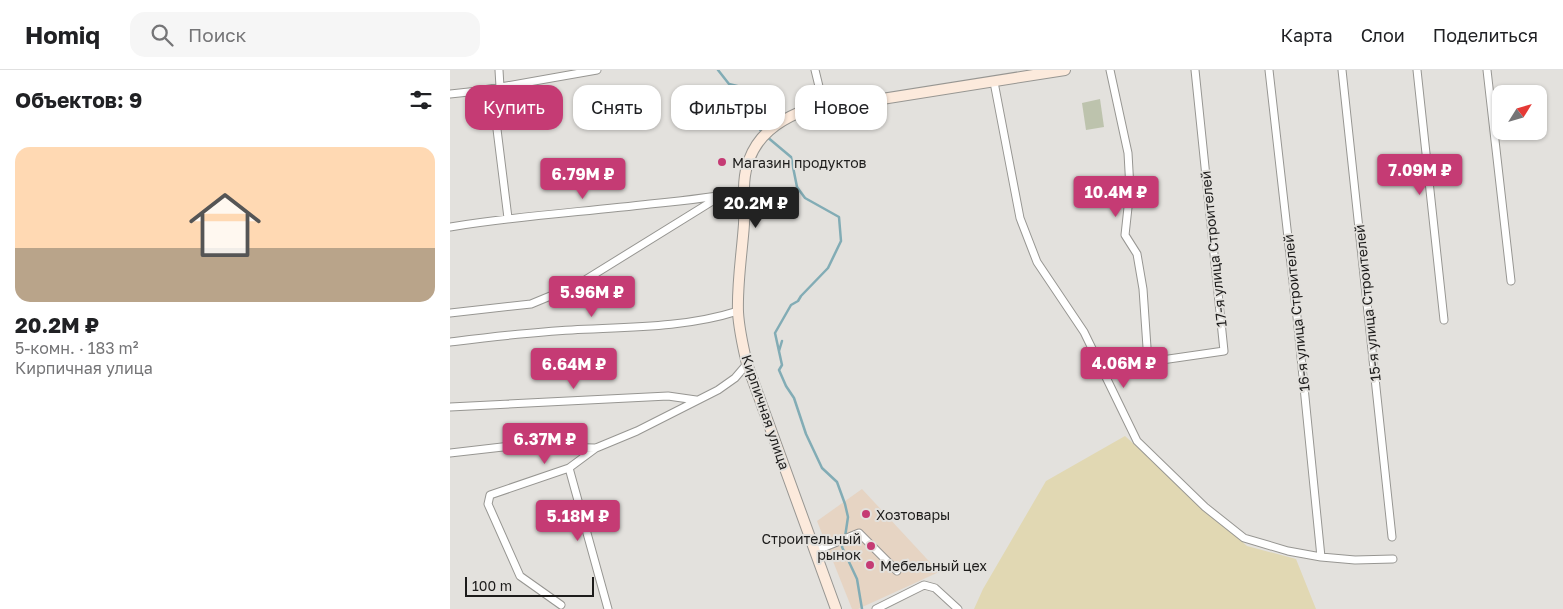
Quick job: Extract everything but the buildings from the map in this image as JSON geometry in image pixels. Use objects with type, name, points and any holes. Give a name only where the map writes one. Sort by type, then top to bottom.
[{"type":"main road","name":"Кирпичная улица","points":[[887,98],[1059,70]]},
{"type":"main road","name":"Кирпичная улица","points":[[795,114],[784,119],[764,135],[749,160],[744,191],[738,311],[741,340],[747,364],[836,609]]},
{"type":"street","points":[[499,70],[500,85]]},
{"type":"street","points":[[511,85],[597,70]]},
{"type":"street","points":[[815,70],[819,85]]},
{"type":"street","name":"17-я улица Строителей","points":[[1110,70],[1128,153],[1130,189],[1126,235],[1137,254],[1143,289],[1148,362],[1224,351],[1195,70]]},
{"type":"street","name":"16-я улица Строителей","points":[[1269,70],[1297,317],[1321,557]]},
{"type":"street","name":"15-я улица Строителей","points":[[1342,70],[1392,537]]},
{"type":"street","points":[[1417,70],[1444,320]]},
{"type":"street","points":[[1487,70],[1511,281]]},
{"type":"street","points":[[994,82],[1020,218],[1037,262],[1084,332],[1137,441],[1205,507],[1244,538],[1288,551],[1321,557],[1355,560],[1393,559]]},
{"type":"street","points":[[450,94],[465,92]]},
{"type":"street","points":[[497,130],[508,218]]},
{"type":"street","points":[[450,227],[508,218],[719,197],[744,191]]},
{"type":"street","points":[[450,313],[531,304],[577,285],[719,197]]},
{"type":"street","points":[[450,342],[541,332],[670,324],[716,318],[738,311]]},
{"type":"street","points":[[561,606],[520,576],[488,504],[490,495],[570,468],[596,448],[637,431],[718,390],[735,378],[747,364]]},
{"type":"street","points":[[450,407],[668,396],[696,400]]},
{"type":"street","points":[[450,454],[510,446],[596,448]]},
{"type":"street","points":[[570,468],[608,609]]},
{"type":"street","points":[[815,551],[859,533],[897,571]]},
{"type":"street","points":[[876,609],[924,585],[935,588],[958,609]]},
{"type":"shaded area","name":"Строительный рынок","points":[[862,489],[939,572],[858,609],[852,609],[817,521]]},
{"type":"green space","points":[[1100,99],[1104,127],[1086,130],[1082,103]]},
{"type":"sand","points":[[1125,436],[1247,546],[1296,559],[1316,609],[974,609],[983,589],[1046,481]]},
{"type":"waterway","points":[[718,70],[729,84],[745,88],[756,125],[762,132]]},
{"type":"waterway","points":[[766,136],[791,157],[797,187],[805,198],[839,217],[841,241],[828,268],[798,301],[791,305],[775,333],[782,365],[779,370],[794,398],[806,434],[822,468],[837,482],[845,504],[848,517],[845,537]]},
{"type":"waterway","points":[[779,351],[782,341]]},
{"type":"waterway","points":[[843,542],[842,547],[857,579],[862,609]]},
{"type":"place","name":"Магазин продуктов","points":[[722,162]]},
{"type":"place","name":"Хозтовары","points":[[866,514]]},
{"type":"place","name":"Строительный рынок","points":[[871,546]]},
{"type":"place","name":"Мебельный цех","points":[[870,565]]}]
